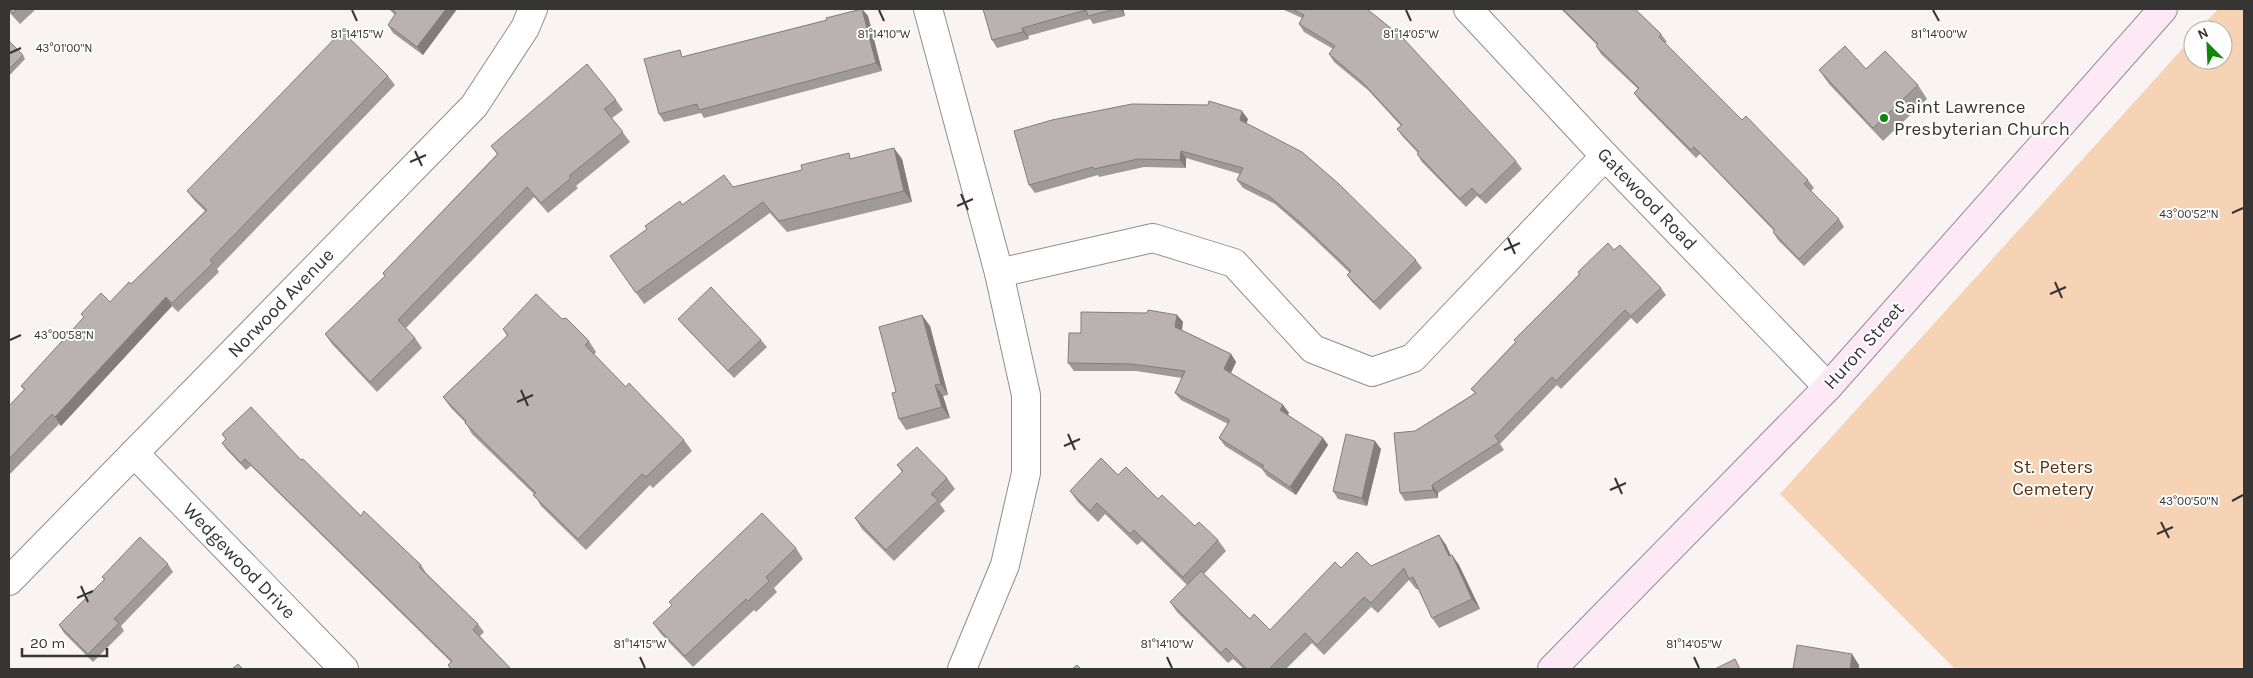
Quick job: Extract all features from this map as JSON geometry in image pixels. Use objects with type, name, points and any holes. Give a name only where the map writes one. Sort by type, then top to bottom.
[{"type":"main road","name":"Huron Street","points":[[1552,669],[1828,387],[2162,9]]},
{"type":"street","name":"Norwood Avenue","points":[[9,581],[474,106],[525,28],[533,9]]},
{"type":"street","points":[[928,9],[999,273],[1026,395],[1026,473],[1005,565],[962,669]]},
{"type":"street","name":"Gatewood Road","points":[[1468,9],[1605,156],[1828,387]]},
{"type":"street","points":[[999,273],[1153,238],[1234,263],[1313,349],[1372,372],[1413,358],[1605,156]]},
{"type":"street","name":"Wedgewood Drive","points":[[134,453],[344,669]]},
{"type":"green space","name":"St. Peters Cemetery","points":[[2218,9],[2244,9],[2244,669],[1955,669],[1780,494],[2183,48],[2183,70],[2233,70],[2233,20],[2208,20]]},
{"type":"building","points":[[9,9],[17,9],[13,13]]},
{"type":"building","points":[[391,9],[446,9],[417,47],[388,25],[396,13]]},
{"type":"building","points":[[862,9],[876,63],[699,110],[697,104],[659,114],[644,59],[680,50],[682,57],[827,20],[826,18]]},
{"type":"building","points":[[983,9],[1116,9],[1088,16],[1086,10],[1022,28],[1023,32],[992,40]]},
{"type":"building","points":[[1292,9],[1367,9],[1403,38],[1516,161],[1480,196],[1472,188],[1460,199],[1417,154],[1419,152],[1397,129],[1402,125],[1363,83],[1329,54],[1335,46],[1299,24],[1304,15]]},
{"type":"building","points":[[1563,9],[1635,9],[1661,34],[1659,37],[1742,120],[1746,116],[1808,180],[1804,184],[1839,219],[1799,259],[1773,232],[1775,230],[1694,147],[1691,150],[1634,93],[1639,88],[1596,46],[1598,44]]},
{"type":"building","points":[[342,31],[388,76],[210,260],[213,263],[172,303],[166,297],[55,417],[52,414],[9,459],[9,406],[25,389],[21,386],[84,317],[81,314],[101,293],[110,302],[207,210],[187,191]]},
{"type":"building","points":[[9,41],[23,55],[9,69]]},
{"type":"building","name":"Saint Lawrence Presbyterian Church","points":[[1845,46],[1866,69],[1885,51],[1918,85],[1873,128],[1819,70]]},
{"type":"building","points":[[587,64],[616,100],[604,109],[623,132],[569,176],[571,178],[541,203],[527,187],[398,320],[415,338],[370,382],[325,334],[385,276],[383,273],[498,154],[491,146]]},
{"type":"building","points":[[1209,101],[1242,111],[1240,120],[1302,152],[1339,184],[1416,260],[1374,302],[1347,275],[1351,271],[1301,223],[1269,196],[1237,180],[1243,168],[1181,151],[1180,160],[1138,159],[1094,169],[1093,167],[1029,185],[1014,131],[1052,120],[1132,104],[1208,105]]},
{"type":"building","points":[[894,148],[904,191],[779,221],[763,202],[636,293],[610,256],[647,229],[645,226],[680,201],[682,205],[724,175],[733,187],[802,170],[801,165],[849,153],[850,159]]},
{"type":"building","points":[[1608,243],[1614,250],[1620,245],[1661,288],[1631,316],[1625,310],[1556,381],[1552,377],[1495,436],[1499,442],[1432,485],[1433,490],[1400,493],[1394,433],[1415,431],[1476,393],[1471,389],[1516,342],[1514,340]]},
{"type":"building","points":[[711,287],[761,340],[728,371],[678,319]]},
{"type":"building","points":[[536,294],[562,319],[566,318],[589,341],[585,345],[626,387],[629,383],[684,440],[646,477],[642,474],[578,539],[533,495],[536,493],[465,423],[466,421],[443,397],[508,335],[503,329]]},
{"type":"building","points":[[1148,310],[1177,315],[1175,327],[1231,354],[1224,369],[1283,405],[1280,410],[1323,438],[1290,487],[1262,468],[1264,466],[1219,438],[1230,420],[1175,393],[1185,371],[1131,364],[1068,363],[1069,333],[1081,333],[1081,312],[1147,313]]},
{"type":"building","points":[[922,315],[941,384],[935,385],[942,407],[899,419],[892,393],[896,392],[879,327]]},
{"type":"building","points":[[251,407],[301,460],[303,459],[361,516],[364,511],[421,565],[419,567],[478,624],[473,630],[511,669],[451,669],[448,665],[452,661],[245,459],[241,463],[222,443],[226,439],[222,434]]},
{"type":"building","points":[[1346,434],[1375,441],[1362,498],[1333,491]]},
{"type":"building","points":[[917,447],[947,478],[931,494],[938,500],[886,550],[855,518],[903,471],[897,465]]},
{"type":"building","points":[[1101,458],[1118,475],[1126,467],[1158,499],[1162,495],[1195,526],[1199,522],[1218,540],[1183,577],[1134,530],[1130,534],[1097,503],[1090,511],[1070,491]]},
{"type":"building","points":[[762,513],[796,548],[766,577],[769,581],[748,601],[746,599],[685,656],[653,623],[672,605],[669,602]]},
{"type":"building","points":[[1439,535],[1449,556],[1452,555],[1472,599],[1432,618],[1413,577],[1409,579],[1404,568],[1371,603],[1364,597],[1317,645],[1305,633],[1269,669],[1247,669],[1226,648],[1221,653],[1170,602],[1201,571],[1250,619],[1254,614],[1270,630],[1335,562],[1341,568],[1357,552],[1371,566]]},
{"type":"building","points":[[140,537],[168,564],[114,619],[119,623],[88,654],[59,625],[105,579],[102,577]]},
{"type":"building","points":[[1797,645],[1852,654],[1850,669],[1793,669]]},
{"type":"building","points":[[1735,659],[1740,669],[1715,669]]},
{"type":"building","points":[[238,664],[243,669],[232,669]]},
{"type":"building","points":[[1077,665],[1081,669],[1072,669]]},
{"type":"place","name":"Saint Lawrence Presbyterian Church","points":[[1884,118]]}]
